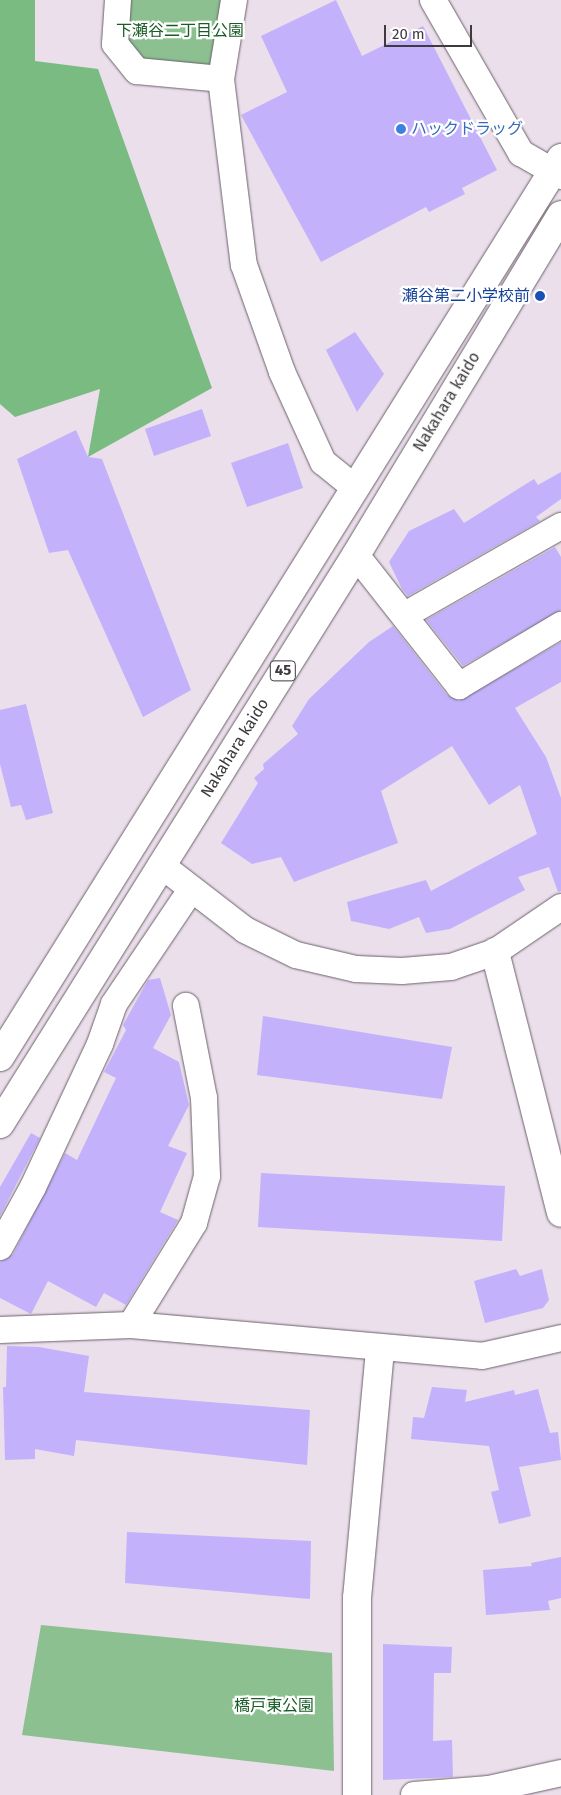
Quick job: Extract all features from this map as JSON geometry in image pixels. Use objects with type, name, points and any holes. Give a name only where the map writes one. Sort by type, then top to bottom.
[{"type":"main road","name":"Nakahara kaido","points":[[0,1057],[353,486],[558,168]]},
{"type":"main road","name":"Nakahara kaido","points":[[0,1124],[356,555],[561,215]]},
{"type":"main road","points":[[495,952],[561,1214]]},
{"type":"main road","points":[[357,1795],[357,1598],[380,1349]]},
{"type":"street","points":[[118,0],[115,44],[137,71],[221,79]]},
{"type":"street","points":[[234,0],[221,79],[244,265],[282,372],[323,462],[353,486]]},
{"type":"street","points":[[433,0],[521,153],[558,168]]},
{"type":"street","points":[[405,615],[561,526]]},
{"type":"street","points":[[356,555],[459,686],[561,625]]},
{"type":"street","points":[[161,865],[245,930],[296,956],[356,969],[402,971],[451,967],[495,952],[561,907]]},
{"type":"street","points":[[0,1247],[37,1178],[114,1004],[191,890]]},
{"type":"street","points":[[131,1325],[194,1223],[207,1176],[204,1098],[186,1006]]},
{"type":"street","points":[[0,1330],[131,1325],[380,1349],[482,1356],[561,1338]]},
{"type":"street","points":[[414,1795],[489,1788],[561,1773]]},
{"type":"green space","points":[[0,0],[35,0],[35,61],[98,69],[212,388],[88,457],[100,389],[15,417],[0,404]]},
{"type":"green space","name":"下瀬谷二丁目公園","points":[[130,0],[223,0],[211,66],[146,61],[129,43]]},
{"type":"green space","name":"橋戸東公園","points":[[41,1625],[332,1653],[334,1771],[22,1735]]},
{"type":"building","points":[[336,0],[362,56],[423,26],[497,170],[462,188],[465,194],[429,212],[426,207],[321,262],[241,115],[287,92],[261,36]]},
{"type":"building","points":[[355,332],[384,374],[357,412],[326,350]]},
{"type":"building","points":[[202,409],[211,436],[154,456],[145,429]]},
{"type":"building","points":[[76,430],[88,457],[102,459],[191,690],[143,717],[68,550],[49,553],[17,459]]},
{"type":"building","points":[[288,443],[303,488],[247,507],[231,463]]},
{"type":"building","points":[[561,472],[561,499],[536,517],[540,521],[408,596],[402,589],[389,562],[409,531],[454,509],[464,523],[534,479],[538,485]]},
{"type":"building","points":[[555,547],[561,557],[561,610],[463,666],[426,620]]},
{"type":"building","points":[[393,626],[447,695],[459,701],[561,642],[561,682],[515,708],[546,757],[561,798],[561,891],[558,892],[549,867],[518,877],[525,890],[450,929],[426,933],[419,917],[389,929],[351,921],[347,902],[426,880],[431,891],[537,834],[520,785],[489,805],[452,746],[381,791],[398,843],[294,882],[281,857],[252,864],[221,843],[258,783],[254,778],[264,769],[263,764],[298,734],[292,726],[309,699],[369,642]]},
{"type":"building","points":[[26,704],[53,813],[26,820],[21,805],[11,807],[0,764],[0,710]]},
{"type":"building","points":[[160,978],[171,1015],[153,1048],[179,1062],[189,1105],[168,1146],[187,1153],[160,1212],[178,1220],[126,1305],[104,1293],[96,1307],[48,1281],[31,1314],[0,1298],[0,1262],[13,1254],[65,1153],[77,1160],[116,1078],[104,1072],[126,1030],[123,1025],[148,980]]},
{"type":"building","points":[[263,1016],[452,1047],[442,1099],[257,1075]]},
{"type":"building","points":[[31,1133],[40,1138],[0,1216],[0,1187]]},
{"type":"building","points":[[261,1173],[505,1186],[502,1241],[258,1227]]},
{"type":"building","points":[[516,1269],[520,1276],[542,1269],[549,1300],[543,1308],[485,1323],[474,1281]]},
{"type":"building","points":[[7,1346],[39,1347],[89,1356],[84,1392],[310,1410],[307,1465],[76,1440],[74,1456],[35,1449],[35,1459],[5,1460],[3,1387],[6,1387]]},
{"type":"building","points":[[432,1387],[467,1390],[465,1402],[514,1390],[515,1395],[538,1389],[550,1433],[558,1432],[561,1460],[519,1467],[531,1516],[499,1524],[491,1492],[499,1490],[489,1446],[411,1439],[413,1417],[424,1418]]},
{"type":"building","points":[[127,1532],[311,1541],[310,1599],[125,1583]]},
{"type":"building","points":[[561,1557],[561,1598],[548,1601],[550,1610],[486,1615],[483,1570],[532,1566],[531,1563]]},
{"type":"building","points":[[383,1644],[452,1647],[451,1673],[434,1673],[433,1741],[452,1740],[453,1777],[383,1780]]},
{"type":"place","name":"ハックドラッグ","points":[[401,129]]},
{"type":"place","name":"瀬谷第二小学校前","points":[[540,296]]}]
